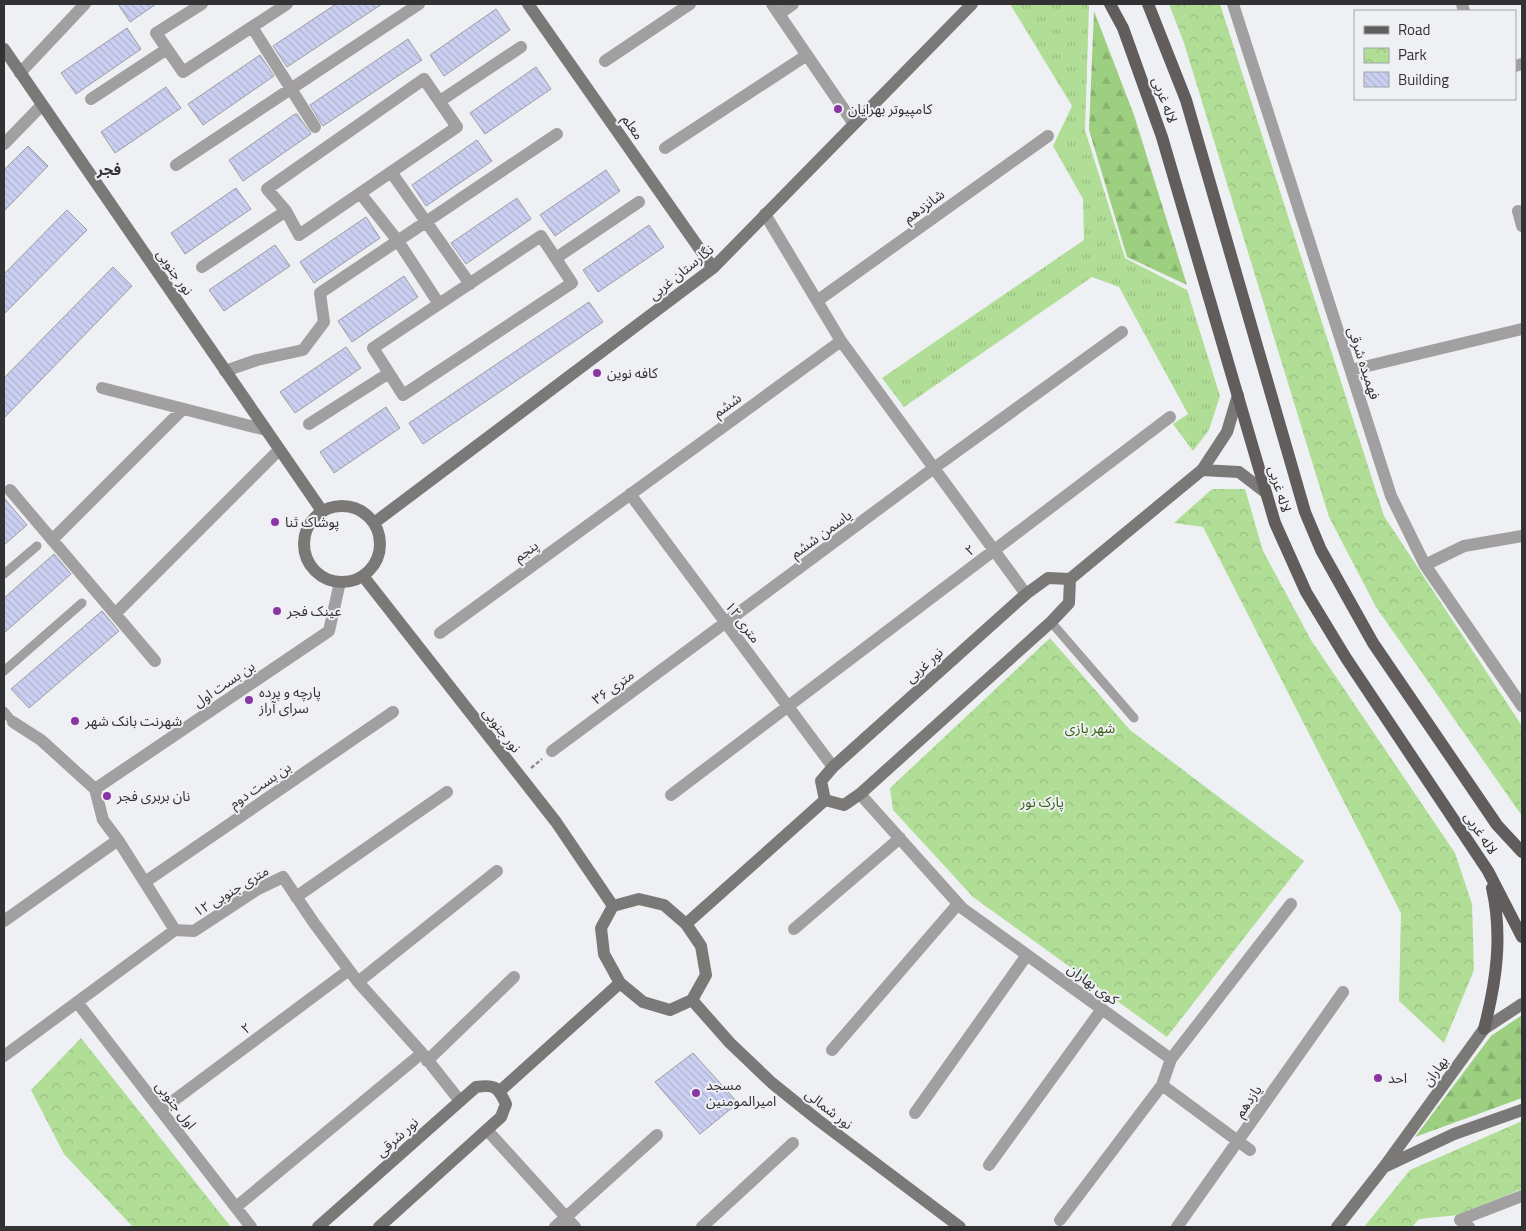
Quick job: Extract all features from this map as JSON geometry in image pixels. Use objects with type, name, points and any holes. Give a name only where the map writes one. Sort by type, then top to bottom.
[{"type":"main road","name":"لاله غربی","points":[[1110,4],[1123,28],[1162,137],[1275,523],[1306,592],[1346,658],[1488,871],[1522,937]]},
{"type":"main road","name":"لاله غربی","points":[[1148,4],[1186,100],[1305,512],[1321,550],[1372,644],[1497,825],[1522,852]]},
{"type":"main road","points":[[1484,1030],[1493,992],[1497,959],[1495,902],[1488,871]]},
{"type":"street","points":[[20,74],[85,4]]},
{"type":"street","points":[[202,4],[156,33],[183,72],[287,4]]},
{"type":"street","points":[[176,165],[419,4]]},
{"type":"street","name":"معلم","points":[[528,4],[713,268]]},
{"type":"street","points":[[605,61],[690,4]]},
{"type":"street","points":[[793,4],[775,9],[854,124]]},
{"type":"street","name":"نگارستان غربی","points":[[374,524],[713,268],[972,4]]},
{"type":"street","name":"فهمیده شرقی","points":[[1233,4],[1391,496],[1426,565],[1522,706]]},
{"type":"street","points":[[252,27],[315,127]]},
{"type":"street","points":[[440,101],[521,46]]},
{"type":"street","name":"نور جنوبی","points":[[4,49],[322,511]]},
{"type":"street","points":[[91,99],[167,49]]},
{"type":"street","points":[[665,148],[807,55]]},
{"type":"street","points":[[424,79],[457,128],[391,172],[299,235],[286,211],[267,189],[424,79]]},
{"type":"street","points":[[4,144],[42,105]]},
{"type":"street","points":[[225,371],[257,360],[303,350],[324,322],[320,293],[557,134]]},
{"type":"street","name":"شانزدهم","points":[[818,301],[1048,136]]},
{"type":"street","points":[[391,172],[470,284]]},
{"type":"street","points":[[360,193],[398,241],[439,304]]},
{"type":"street","points":[[556,258],[639,202]]},
{"type":"street","points":[[202,267],[286,211]]},
{"type":"street","points":[[1518,211],[1522,226]]},
{"type":"street","points":[[766,214],[842,341],[1026,594]]},
{"type":"street","points":[[541,236],[556,258],[572,282],[403,395],[373,348],[541,236]]},
{"type":"street","points":[[1351,370],[1522,329]]},
{"type":"street","points":[[934,468],[1122,332]]},
{"type":"street","name":"ششم","points":[[630,494],[842,341]]},
{"type":"street","points":[[309,424],[389,373]]},
{"type":"street","points":[[102,388],[266,430]]},
{"type":"street","points":[[686,924],[825,800],[844,806],[860,794],[1051,622],[1069,603],[1070,579],[1202,470],[1227,432],[1238,395]]},
{"type":"street","points":[[52,540],[183,409]]},
{"type":"street","name":"۲","points":[[672,795],[1170,418]]},
{"type":"street","points":[[115,614],[280,450]]},
{"type":"street","name":"یاسمن ششم","points":[[725,623],[934,468]]},
{"type":"street","points":[[1202,470],[1239,472],[1265,492]]},
{"type":"street","points":[[10,490],[155,661]]},
{"type":"street","name":"۱۲ متری","points":[[630,494],[832,767]]},
{"type":"street","name":"پنجم","points":[[440,633],[630,494]]},
{"type":"street","points":[[344,506],[356,508],[366,514],[374,524],[379,534],[380,546],[374,562],[363,576],[352,581],[328,580],[318,574],[310,565],[305,554],[306,530],[312,519],[322,511],[344,506]]},
{"type":"street","points":[[1426,565],[1464,546],[1522,536]]},
{"type":"street","name":"نور جنوبی","points":[[363,576],[556,822],[613,906]]},
{"type":"street","name":"نور غربی","points":[[825,800],[821,781],[832,767],[1026,594],[1048,578],[1070,579]]},
{"type":"street","name":"بن بست اول","points":[[95,789],[329,630],[340,582]]},
{"type":"street","name":"۳۶ متری","points":[[552,752],[725,623]]},
{"type":"street","name":"بن بست دوم","points":[[145,882],[393,712]]},
{"type":"street","points":[[4,1056],[174,930],[118,840],[103,820],[95,789],[41,740],[13,722]]},
{"type":"street","points":[[296,896],[447,792]]},
{"type":"street","name":"کوی بهاران","points":[[860,794],[962,908],[1171,1059]]},
{"type":"street","points":[[794,929],[900,838]]},
{"type":"street","points":[[4,921],[118,840]]},
{"type":"street","points":[[358,982],[497,871]]},
{"type":"street","name":"۱۲ متری جنوبی","points":[[174,930],[194,930],[258,889],[282,877],[358,982],[460,1101]]},
{"type":"street","points":[[639,898],[664,906],[686,924],[701,946],[706,976],[692,1000],[670,1010],[644,1002],[620,983],[604,954],[600,928],[613,906],[639,898]]},
{"type":"street","points":[[832,1050],[958,904]]},
{"type":"street","points":[[1060,1220],[1162,1085],[1171,1059],[1291,904]]},
{"type":"street","points":[[915,1113],[1027,955]]},
{"type":"street","name":"۲","points":[[161,1110],[349,970]]},
{"type":"street","points":[[236,1207],[424,1057],[514,977]]},
{"type":"street","points":[[379,1227],[501,1117],[506,1104],[500,1091],[620,983]]},
{"type":"street","name":"یازدهم","points":[[1177,1227],[1343,992]]},
{"type":"street","name":"نور شمالی","points":[[692,1000],[730,1043],[772,1083],[960,1227]]},
{"type":"street","name":"اول جنوبی","points":[[78,1002],[252,1227]]},
{"type":"street","name":"بهاران","points":[[1337,1227],[1384,1167],[1484,1030],[1522,1004]]},
{"type":"street","points":[[989,1165],[1102,1009]]},
{"type":"street","name":"نور شرقی","points":[[318,1227],[476,1086],[489,1085],[500,1091]]},
{"type":"street","points":[[1162,1085],[1250,1150]]},
{"type":"street","name":"بهاران","points":[[1384,1167],[1454,1134],[1522,1110]]},
{"type":"street","points":[[487,1130],[570,1222]]},
{"type":"street","points":[[556,1227],[570,1222],[657,1135]]},
{"type":"street","points":[[702,1227],[793,1143]]},
{"type":"street","points":[[1469,1227],[1460,1220],[1522,1196]]},
{"type":"lane","points":[[4,574],[37,546]]},
{"type":"lane","points":[[4,671],[82,603]]},
{"type":"lane","points":[[1051,622],[1134,718]]},
{"type":"lane","points":[[4,711],[13,722]]},
{"type":"path","points":[[520,776],[552,752]]},
{"type":"green space","points":[[1010,4],[1088,4],[1089,6],[1085,130],[1125,258],[1187,290],[1220,396],[1209,430],[1193,451],[1173,424],[1188,414],[1119,287],[1092,277],[904,407],[882,378],[1084,240],[1083,199],[1053,146],[1072,106]]},
{"type":"green space","points":[[1169,4],[1220,4],[1384,516],[1522,726],[1522,816],[1376,607],[1329,517],[1184,43]]},
{"type":"green space","points":[[1094,11],[1134,115],[1187,285],[1127,257],[1089,130]]},
{"type":"green space","points":[[1212,489],[1245,489],[1263,551],[1311,640],[1455,853],[1472,904],[1474,970],[1444,1043],[1399,1001],[1401,913],[1203,527],[1174,523]]},
{"type":"green space","name":"پارک نور","points":[[1050,638],[1130,730],[1304,861],[1167,1037],[973,897],[893,810],[890,788]]},
{"type":"green space","points":[[1522,1015],[1522,1098],[1415,1137],[1491,1036]]},
{"type":"green space","points":[[81,1038],[231,1227],[133,1227],[64,1154],[31,1090]]},
{"type":"green space","points":[[1522,1121],[1522,1189],[1458,1215],[1419,1219],[1412,1227],[1364,1227],[1410,1170]]},
{"type":"building","points":[[118,4],[156,4],[130,22]]},
{"type":"building","points":[[336,4],[382,4],[287,67],[273,46]]},
{"type":"building","points":[[496,9],[510,30],[444,76],[430,55]]},
{"type":"building","points":[[127,28],[141,49],[76,94],[61,73]]},
{"type":"building","points":[[408,39],[422,60],[323,126],[310,105]]},
{"type":"building","points":[[260,55],[274,76],[203,125],[188,104]]},
{"type":"building","points":[[536,67],[551,89],[485,134],[470,113]]},
{"type":"building","points":[[166,87],[181,108],[115,153],[101,132]]},
{"type":"building","points":[[297,114],[311,134],[243,181],[229,160]]},
{"type":"building","points":[[477,140],[492,161],[426,206],[412,185]]},
{"type":"building","points":[[28,146],[48,166],[4,211],[4,170]]},
{"type":"building","points":[[606,170],[620,191],[555,236],[540,215]]},
{"type":"building","points":[[236,188],[251,209],[185,254],[171,233]]},
{"type":"building","points":[[517,198],[531,219],[466,264],[451,243]]},
{"type":"building","points":[[67,210],[87,230],[4,314],[4,274]]},
{"type":"building","points":[[366,217],[380,238],[314,283],[300,262]]},
{"type":"building","points":[[649,225],[664,247],[598,292],[583,270]]},
{"type":"building","points":[[275,245],[290,266],[224,311],[209,290]]},
{"type":"building","points":[[113,267],[132,286],[4,418],[4,378]]},
{"type":"building","points":[[404,276],[418,297],[352,342],[338,321]]},
{"type":"building","points":[[589,302],[603,322],[423,444],[409,423]]},
{"type":"building","points":[[346,347],[361,368],[295,413],[280,392]]},
{"type":"building","points":[[386,407],[400,428],[334,473],[320,452]]},
{"type":"building","points":[[4,498],[27,525],[4,545]]},
{"type":"building","points":[[54,554],[71,574],[4,633],[4,598]]},
{"type":"building","points":[[102,611],[119,631],[29,708],[11,689]]},
{"type":"building","name":"مسجد امیرالمومنین","points":[[693,1053],[738,1103],[700,1134],[655,1082]]},
{"type":"place","name":"کامپیوتر بهرایان","points":[[838,109]]},
{"type":"place","name":"کافه نوین","points":[[597,373]]},
{"type":"place","name":"پوشاک ثنا","points":[[275,522]]},
{"type":"place","name":"عینک فجر","points":[[277,611]]},
{"type":"place","name":"پارچه و پرده سرای آراز","points":[[249,700]]},
{"type":"place","name":"شهرنت بانک شهر","points":[[75,721]]},
{"type":"place","name":"نان بربری فجر","points":[[107,796]]},
{"type":"place","name":"احد","points":[[1378,1078]]},
{"type":"place","name":"مسجد امیرالمومنین","points":[[696,1093]]},
{"type":"district","name":"فجر","points":[[109,170]]},
{"type":"park label","name":"شهر بازی","points":[[1090,728]]}]
